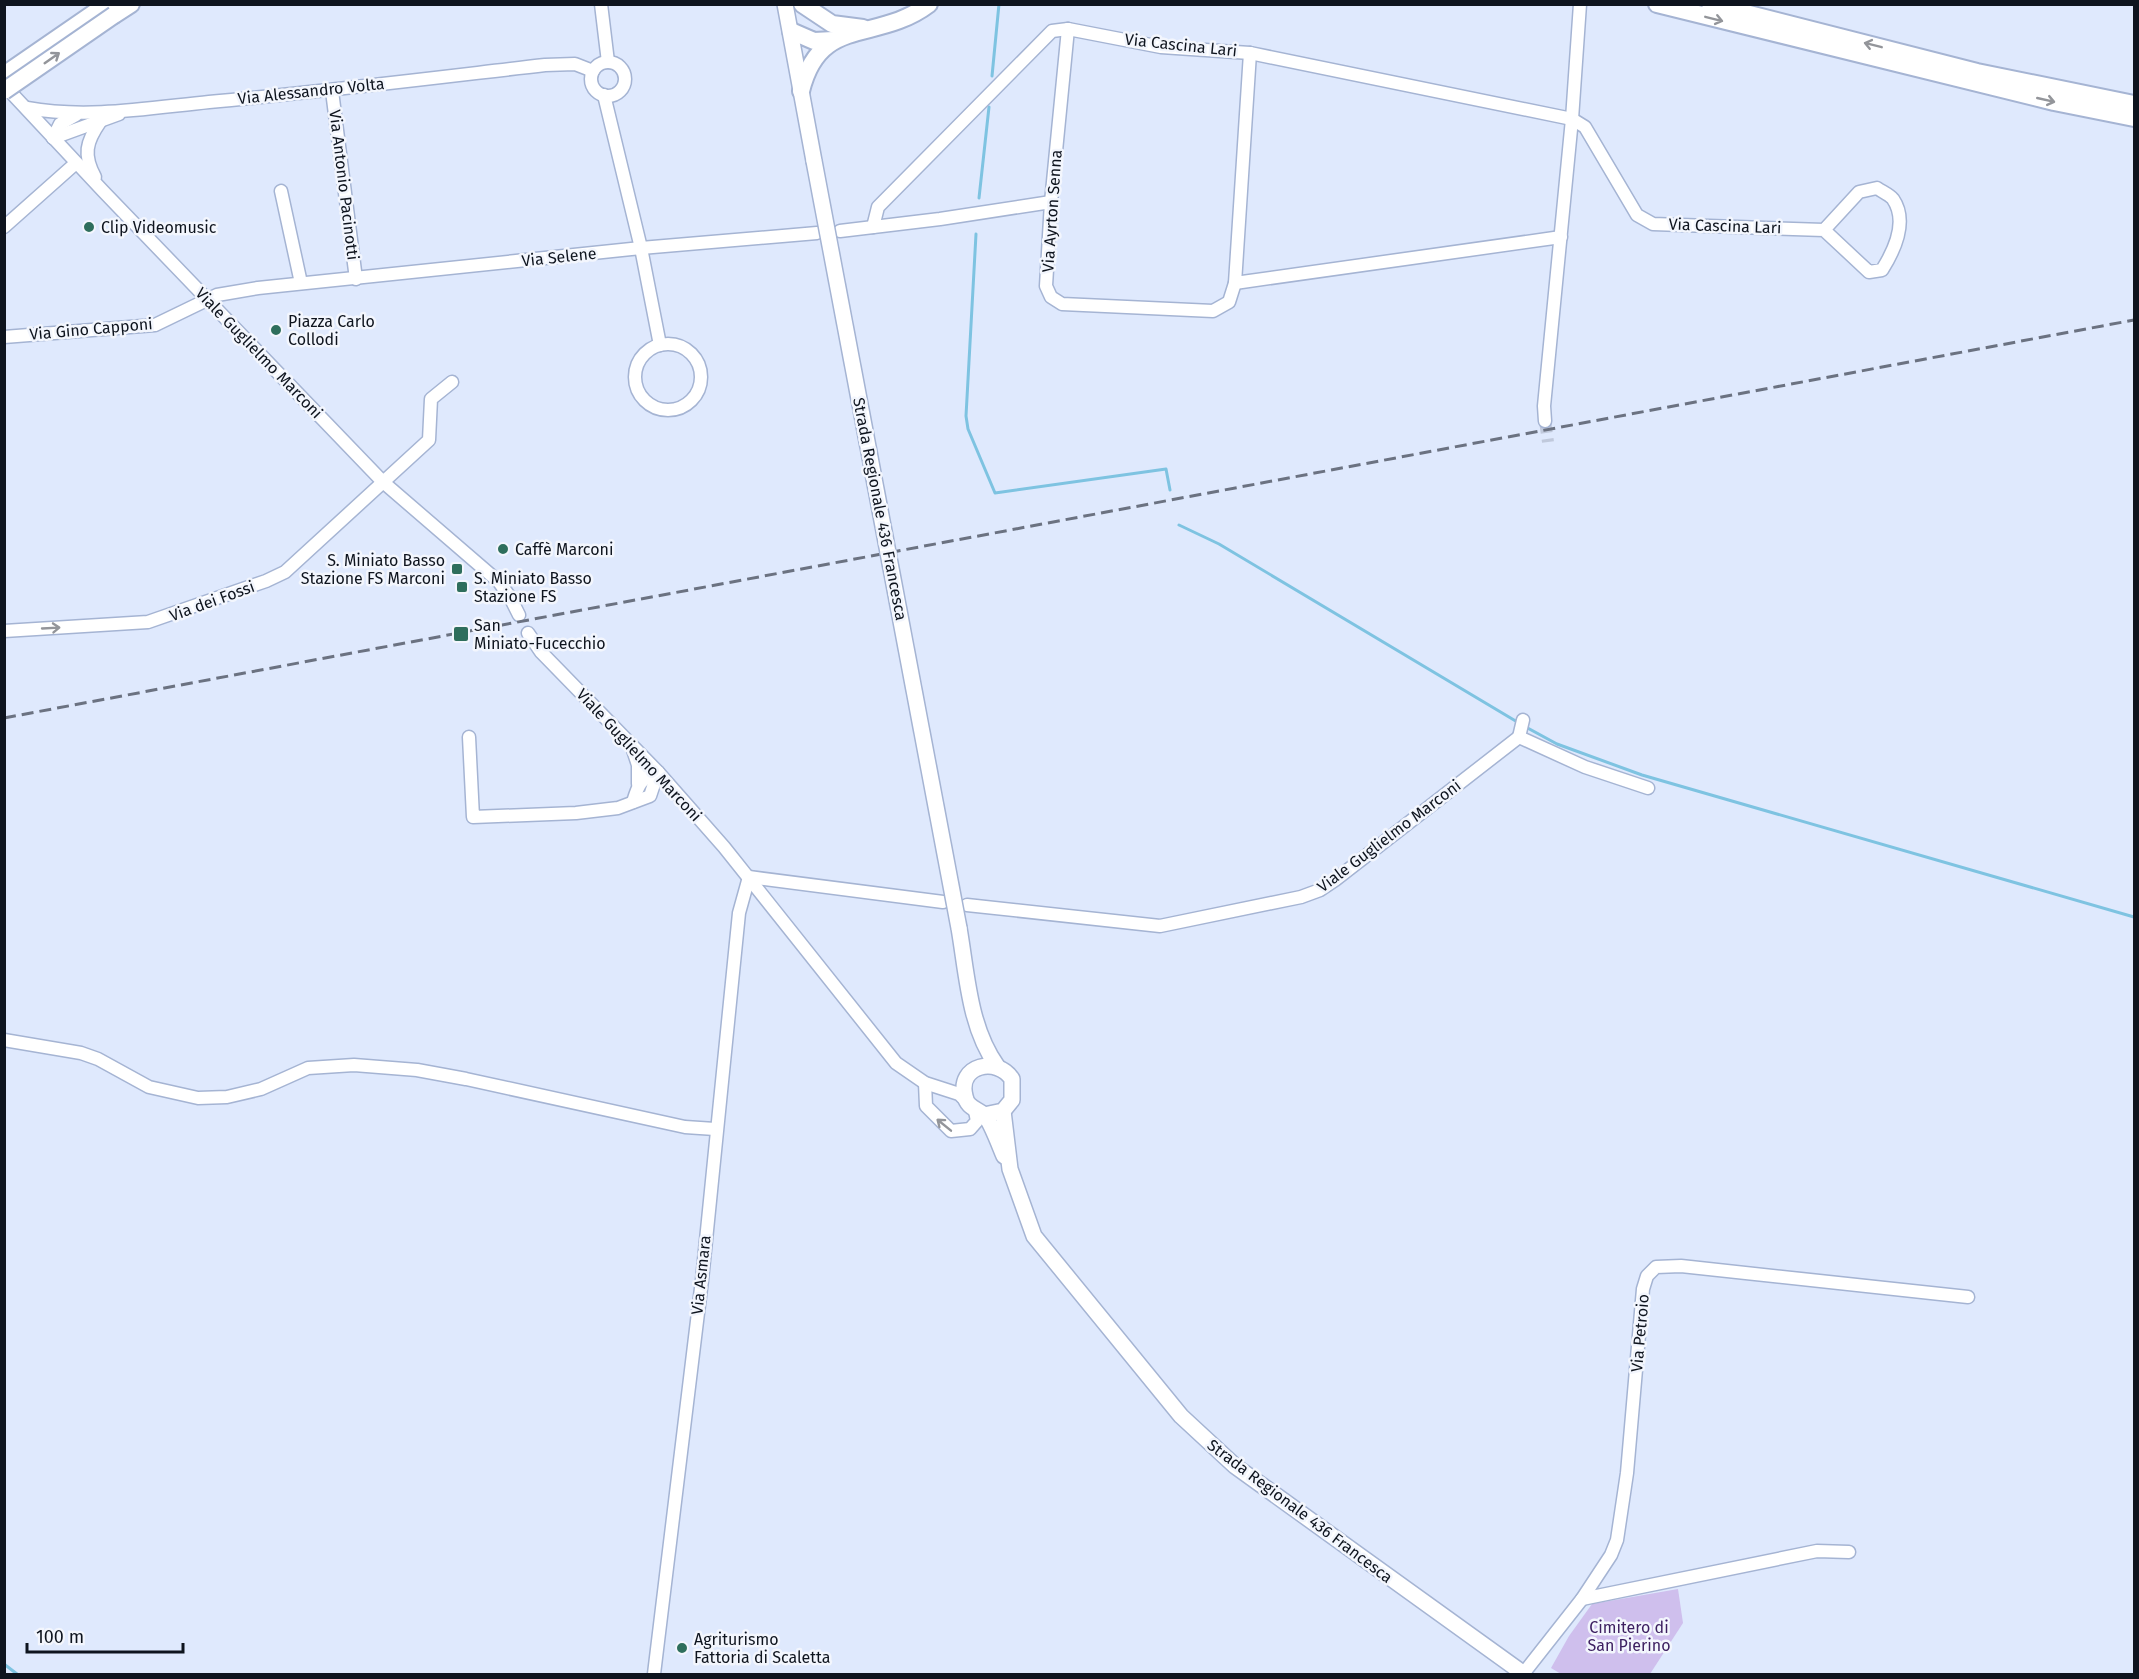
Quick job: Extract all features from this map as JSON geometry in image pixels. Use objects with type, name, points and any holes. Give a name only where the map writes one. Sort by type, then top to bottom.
[{"type":"highway","points":[[4,75],[108,9],[131,4]]},
{"type":"highway","points":[[802,4],[823,19],[840,25],[870,30]]},
{"type":"highway","points":[[790,29],[818,42],[838,39],[911,17],[929,4]]},
{"type":"highway","points":[[1657,4],[2054,102],[2134,118]]},
{"type":"highway","points":[[1710,4],[1977,72],[2134,104]]},
{"type":"highway","points":[[4,91],[108,9]]},
{"type":"highway","points":[[790,29],[806,21],[823,19]]},
{"type":"highway","points":[[801,91],[814,56],[838,39]]},
{"type":"main road","name":"Strada Regionale 436 Francesca","points":[[785,4],[975,1014],[985,1047],[997,1066],[1008,1073],[1014,1086],[1012,1100],[1003,1111],[1010,1169]]},
{"type":"main road","name":"Strada Regionale 436 Francesca","points":[[975,1014],[976,1038],[972,1072],[964,1088],[1010,1169],[1034,1236],[1158,1389],[1200,1436],[1235,1466],[1523,1674]]},
{"type":"main road","points":[[972,1072],[985,1065],[997,1066]]},
{"type":"main road","points":[[975,1109],[1003,1111]]},
{"type":"street","points":[[601,4],[608,62]]},
{"type":"street","points":[[1545,421],[1544,406],[1572,119],[1580,4]]},
{"type":"street","points":[[873,227],[879,207],[1052,31],[1068,29]]},
{"type":"street","name":"Via Cascina Lari","points":[[1068,29],[1161,47],[1250,53],[1572,119],[1585,127],[1637,215],[1653,224],[1824,230]]},
{"type":"street","name":"Via Ayrton Senna","points":[[1068,29],[1051,202],[1046,286],[1051,297],[1062,304],[1213,311],[1229,302],[1235,283],[1250,53]]},
{"type":"street","points":[[604,95],[615,94],[625,81],[622,70],[608,62],[600,64],[593,71],[592,86],[604,95],[641,248],[660,345]]},
{"type":"street","name":"Via Alessandro Volta","points":[[27,108],[80,113],[132,109],[332,91],[545,65],[575,64],[593,71]]},
{"type":"street","name":"Viale Guglielmo Marconi","points":[[4,85],[383,482],[499,582],[519,615]]},
{"type":"street","name":"Via Antonio Pacinotti","points":[[332,91],[356,279]]},
{"type":"street","points":[[53,138],[132,109]]},
{"type":"street","points":[[53,138],[64,119],[80,113]]},
{"type":"street","points":[[100,122],[89,138],[86,152],[87,161],[103,191]]},
{"type":"street","points":[[4,228],[76,163]]},
{"type":"street","points":[[1877,188],[1893,199],[1899,222],[1895,250],[1882,270],[1869,272],[1824,230],[1859,192],[1877,188]]},
{"type":"street","points":[[281,191],[302,283]]},
{"type":"street","points":[[840,231],[1051,202]]},
{"type":"street","name":"Via Selene","points":[[207,299],[258,288],[302,283],[641,248],[817,233]]},
{"type":"street","points":[[1235,283],[1561,237]]},
{"type":"street","name":"Via Gino Capponi","points":[[4,337],[155,325],[207,299]]},
{"type":"street","points":[[660,345],[681,346],[690,352],[700,370],[698,390],[684,406],[674,409],[652,405],[637,389],[636,367],[642,357],[660,345]]},
{"type":"street","name":"Via dei Fossi","points":[[4,631],[97,626],[163,618],[285,572],[429,440],[431,399],[452,382]]},
{"type":"street","name":"Viale Guglielmo Marconi","points":[[528,633],[541,652],[658,772],[749,877],[896,1063],[928,1084],[959,1094],[975,1109]]},
{"type":"street","name":"Viale Guglielmo Marconi","points":[[967,905],[1160,926],[1310,895],[1335,880],[1521,729],[1585,767],[1648,788]]},
{"type":"street","points":[[469,737],[473,817],[576,813],[618,808],[672,788]]},
{"type":"street","points":[[630,743],[638,765],[638,784],[633,802]]},
{"type":"street","points":[[638,784],[645,776],[658,772]]},
{"type":"street","points":[[650,796],[658,772]]},
{"type":"street","points":[[749,877],[943,902]]},
{"type":"street","name":"Via Asmara","points":[[654,1674],[694,1346],[715,1129],[740,913],[749,877]]},
{"type":"street","points":[[4,1040],[81,1053],[98,1059],[149,1087],[198,1098],[227,1097],[261,1089],[308,1068],[354,1065],[417,1070],[466,1078],[685,1127],[715,1129]]},
{"type":"street","points":[[972,1072],[957,1082],[928,1084],[926,1106],[951,1131],[970,1129],[977,1121],[975,1109]]},
{"type":"street","name":"Via Petroio","points":[[1523,1674],[1582,1599],[1617,1540],[1629,1462],[1643,1289],[1647,1276],[1656,1267],[1681,1266],[1968,1297]]},
{"type":"street","points":[[1582,1599],[1817,1551],[1849,1552]]},
{"type":"green space","name":"Cimitero di San Pierino","points":[[1678,1589],[1683,1623],[1650,1674],[1561,1674],[1551,1668],[1569,1636],[1592,1604]]},
{"type":"waterway","points":[[992,76],[999,4]]},
{"type":"waterway","points":[[979,198],[989,107]]},
{"type":"waterway","points":[[976,234],[966,416],[968,429],[995,493],[1166,469],[1170,490]]},
{"type":"waterway","points":[[1179,525],[1219,544],[1519,723]]},
{"type":"waterway","points":[[1524,726],[1557,744],[1642,775],[2134,917]]},
{"type":"waterway","points":[[4,1664],[17,1674]]},
{"type":"tunnel","points":[[1545,421],[1548,442]]},
{"type":"railway","points":[[4,718],[2134,320]]},
{"type":"place","name":"Clip Videomusic","points":[[89,227]]},
{"type":"place","name":"Piazza Carlo Collodi","points":[[276,330]]},
{"type":"place","name":"Caffè Marconi","points":[[503,549]]},
{"type":"place","name":"S. Miniato Basso Stazione FS Marconi","points":[[457,569]]},
{"type":"place","name":"S. Miniato Basso Stazione FS","points":[[462,587]]},
{"type":"place","name":"San Miniato-Fucecchio","points":[[461,634]]},
{"type":"place","name":"Agriturismo Fattoria di Scaletta","points":[[682,1648]]}]
